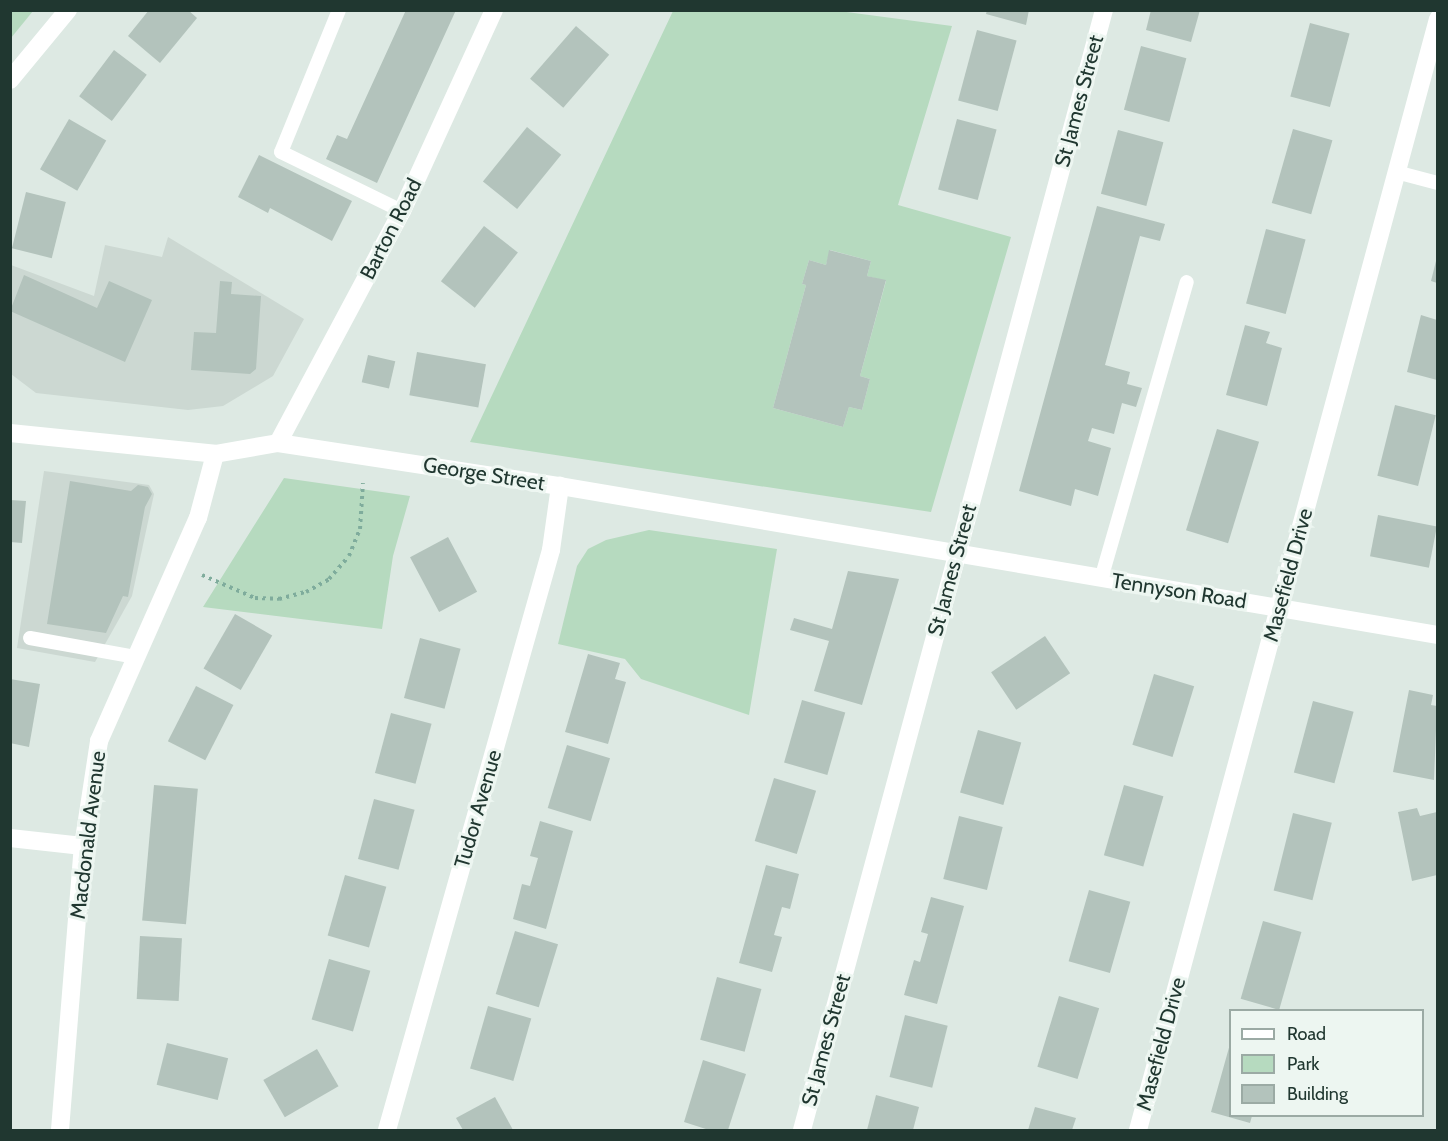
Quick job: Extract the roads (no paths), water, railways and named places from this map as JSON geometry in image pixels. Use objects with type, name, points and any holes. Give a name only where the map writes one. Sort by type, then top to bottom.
[{"type":"street","points":[[10,80],[68,10]]},
{"type":"street","name":"Barton Road","points":[[278,443],[402,211],[494,10]]},
{"type":"street","name":"St James Street","points":[[802,1131],[1104,10]]},
{"type":"street","name":"Masefield Drive","points":[[1138,1131],[1437,18]]},
{"type":"street","name":"George Street","points":[[10,433],[216,454],[278,443],[560,486],[956,556]]},
{"type":"street","name":"Macdonald Avenue","points":[[60,1131],[82,846],[99,741],[204,501],[216,454]]},
{"type":"street","name":"Tudor Avenue","points":[[387,1131],[551,550],[560,486]]},
{"type":"street","name":"Tennyson Road","points":[[956,556],[1280,607],[1437,635]]},
{"type":"street","points":[[10,838],[82,846]]},
{"type":"lane","points":[[339,10],[281,152],[402,211]]},
{"type":"lane","points":[[1396,172],[1437,183]]},
{"type":"lane","points":[[1101,579],[1187,282]]},
{"type":"lane","points":[[30,638],[136,657]]}]
